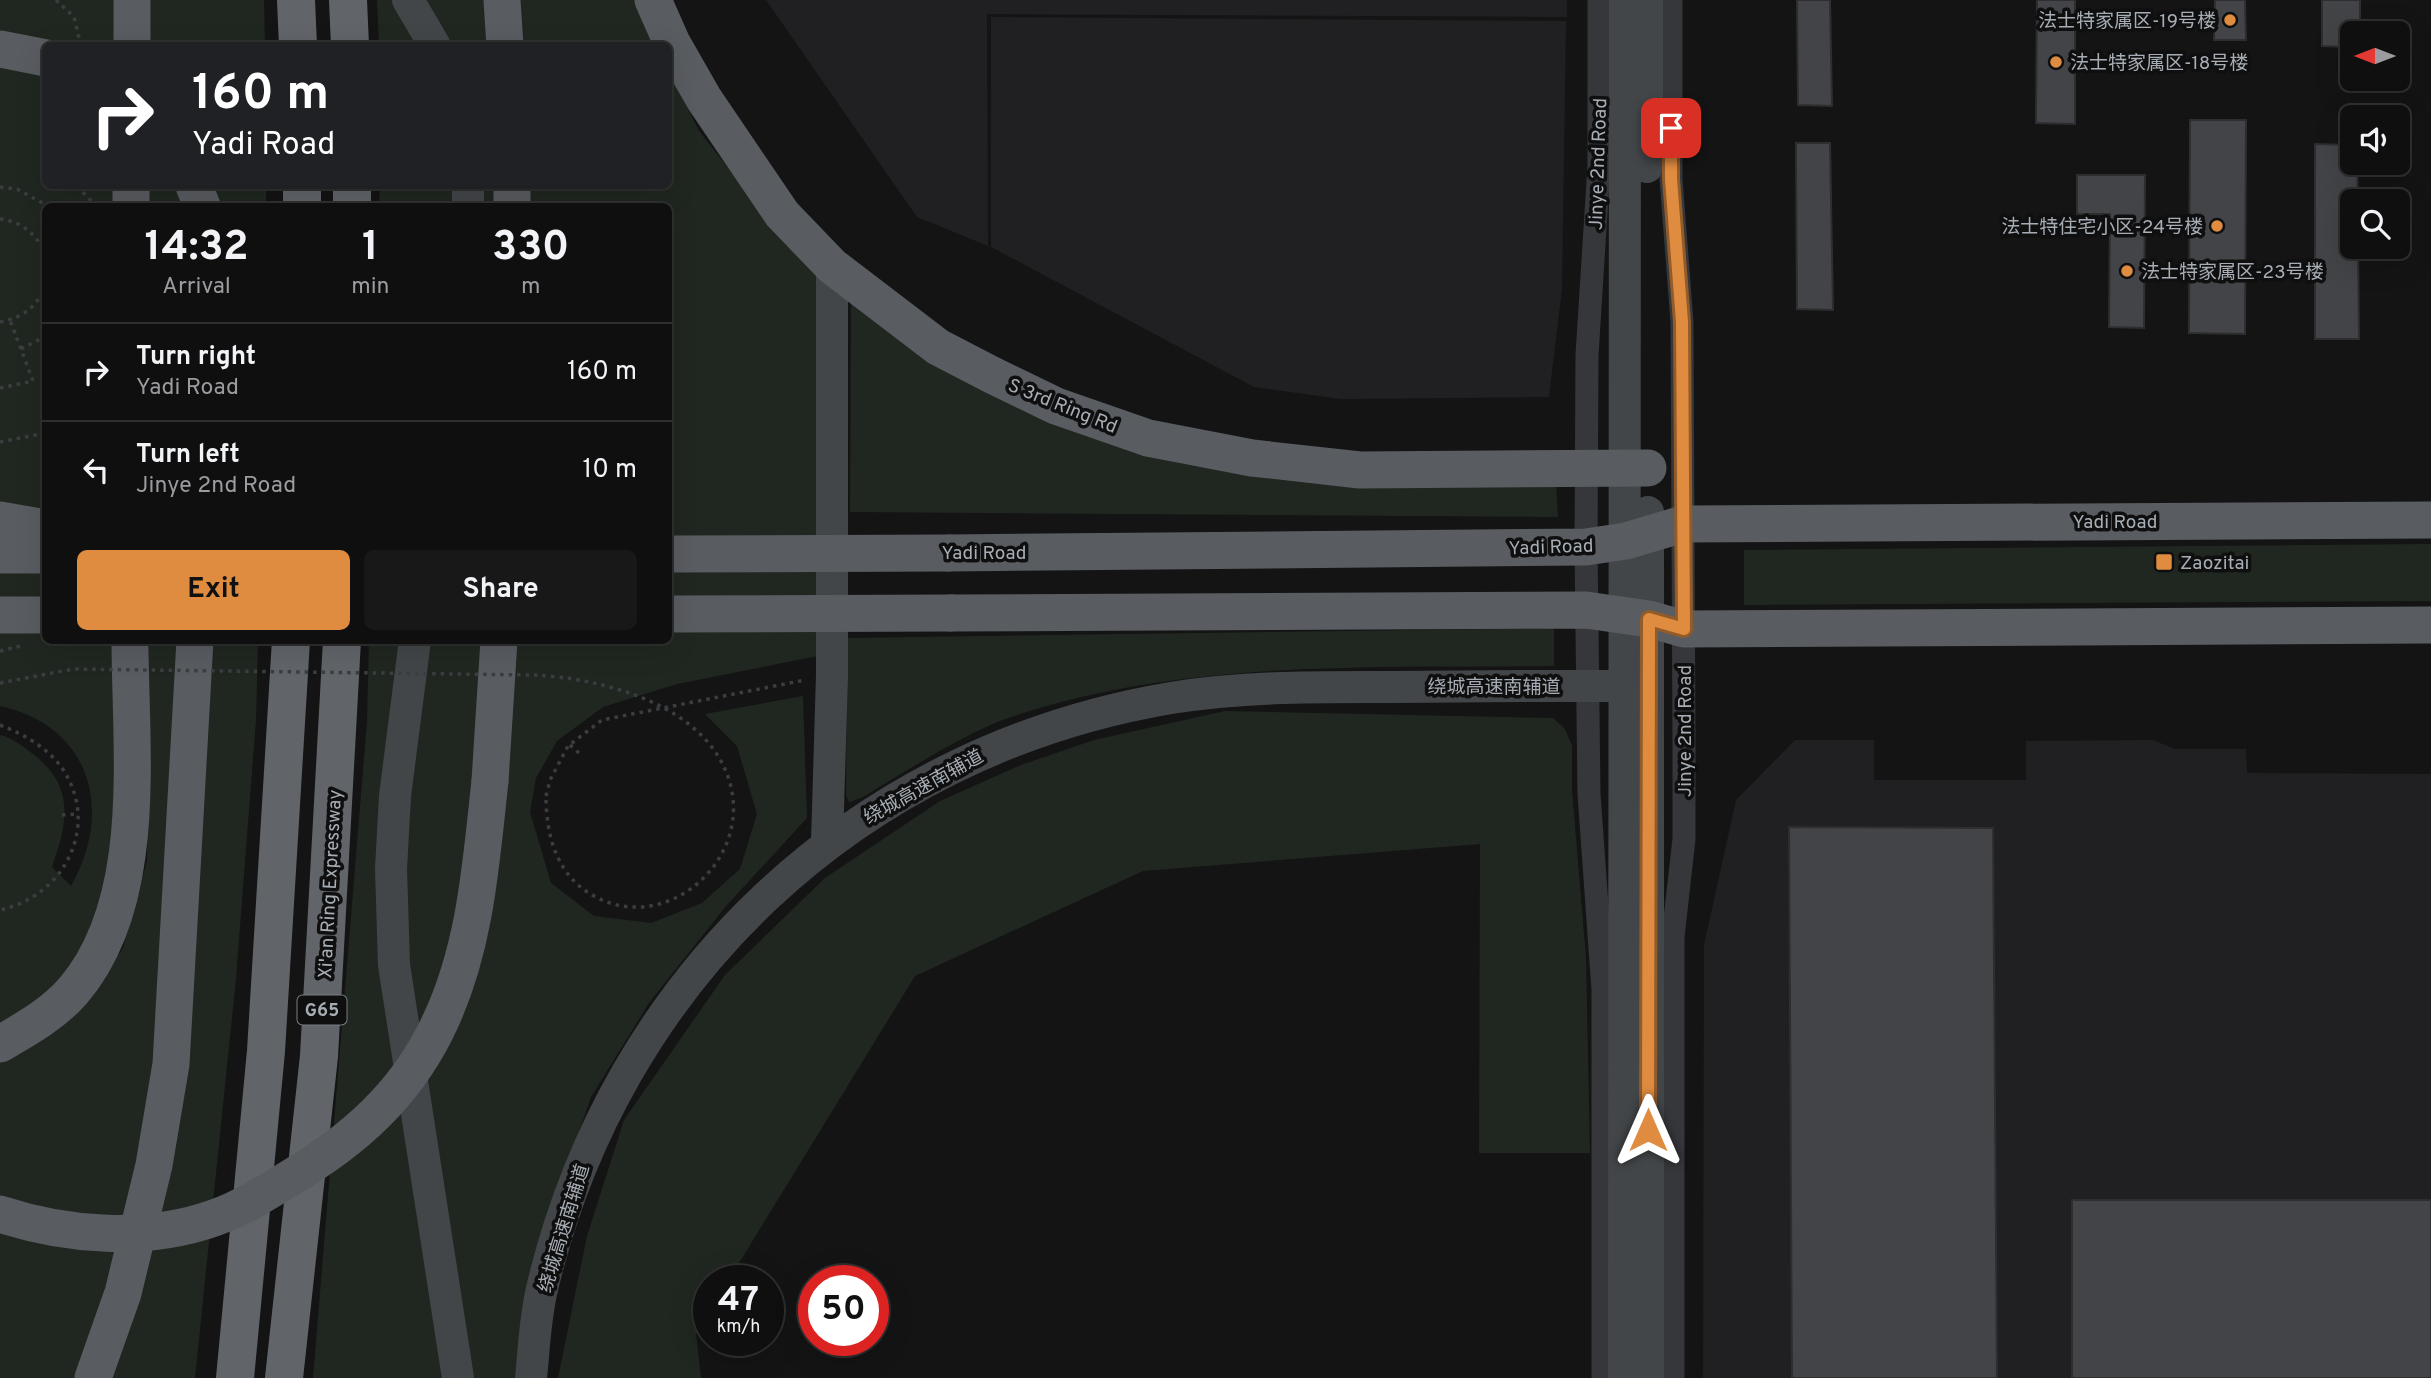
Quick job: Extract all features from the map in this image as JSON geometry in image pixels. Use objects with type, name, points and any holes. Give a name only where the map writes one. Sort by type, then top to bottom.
[{"type":"highway","points":[[132,0],[132,42]]},
{"type":"highway","points":[[296,0],[298,42]]},
{"type":"highway","points":[[348,0],[350,42]]},
{"type":"highway","points":[[502,0],[505,42]]},
{"type":"highway","name":"S 3rd Ring Rd","points":[[653,0],[672,42]]},
{"type":"highway","name":"S 3rd Ring Rd","points":[[672,43],[737,150],[782,214],[832,266],[938,347],[1056,406],[1148,438],[1252,458],[1360,470],[1637,468]]},
{"type":"highway","points":[[0,49],[42,57]]},
{"type":"highway","points":[[0,520],[42,527]]},
{"type":"highway","name":"Yadi Road","points":[[672,554],[1586,547],[1637,538],[1683,524],[2431,520]]},
{"type":"highway","points":[[0,555],[42,555]]},
{"type":"highway","points":[[672,614],[1586,610],[1637,617],[1684,629],[2431,625]]},
{"type":"highway","points":[[0,615],[42,615]]},
{"type":"highway","points":[[0,1044],[39,1021],[73,991],[99,952],[118,907],[130,849],[130,644]]},
{"type":"highway","points":[[93,1378],[123,1293],[154,1165],[171,1064],[195,644]]},
{"type":"highway","name":"G65","points":[[235,1378],[266,1051],[291,644]]},
{"type":"highway","name":"Xi'an Ring Expressway","points":[[284,1378],[319,1056],[342,644]]},
{"type":"highway","points":[[0,1214],[68,1232],[114,1233],[164,1229],[214,1218],[266,1193],[368,1125],[397,1091],[441,1021],[458,974],[477,903],[490,781],[499,644]]},
{"type":"main road","points":[[408,0],[433,42]]},
{"type":"main road","name":"Jinye 2nd Road","points":[[1625,0],[1637,468]]},
{"type":"main road","name":"Jinye 2nd Road","points":[[1624,1378],[1637,617],[1637,468],[1647,0]]},
{"type":"main road","points":[[827,842],[832,675],[832,266]]},
{"type":"main road","points":[[414,644],[395,796],[391,869],[394,965],[458,1378]]},
{"type":"main road","name":"Jinye 2nd Road","points":[[1635,686],[1648,1378]]},
{"type":"main road","name":"绕城高速南辅道","points":[[531,1378],[541,1292],[564,1211],[588,1149],[625,1076],[666,1011],[717,944],[775,886],[827,842],[898,796],[1014,739],[1125,707],[1206,694],[1285,687],[1635,686]]},
{"type":"street","name":"Jinye 2nd Road","points":[[1599,0],[1599,165],[1587,355],[1586,610],[1589,794],[1603,990],[1603,1378]]},
{"type":"street","name":"Jinye 2nd Road","points":[[1671,0],[1671,179],[1682,322],[1684,629],[1684,838],[1673,937],[1673,1378]]},
{"type":"path","points":[[56,0],[74,17],[80,42]]},
{"type":"path","points":[[0,187],[16,189],[42,203]]},
{"type":"path","points":[[80,189],[93,203]]},
{"type":"path","points":[[0,219],[25,227],[37,239],[42,250]]},
{"type":"path","points":[[0,322],[26,313],[38,301],[42,292]]},
{"type":"path","points":[[0,388],[33,381],[10,320]]},
{"type":"path","points":[[21,349],[42,338]]},
{"type":"path","points":[[0,442],[42,434]]},
{"type":"path","points":[[0,683],[72,668],[532,675],[589,681],[644,698],[700,733],[712,746],[730,783],[731,825],[719,862],[697,886],[671,902],[625,907],[607,903],[574,882],[552,846],[546,822],[546,796],[550,780],[570,745],[593,725],[613,716],[832,675]]},
{"type":"path","points":[[0,725],[31,740],[61,767],[74,796],[76,814],[74,847],[58,877],[44,892],[30,901],[0,910]]},
{"type":"path","points":[[570,745],[581,755]]},
{"type":"path","points":[[62,815],[76,814]]},
{"type":"shaded area","points":[[0,0],[120,0],[120,42],[42,42],[42,189],[120,189],[120,203],[42,203],[42,644],[121,644],[109,902],[50,998],[0,1023],[0,735],[13,740],[33,754],[47,766],[56,779],[62,792],[64,820],[52,867],[71,886],[84,857],[91,829],[91,801],[86,775],[74,752],[56,732],[31,716],[0,706]]},
{"type":"shaded area","points":[[148,0],[264,0],[265,42],[148,42]]},
{"type":"shaded area","points":[[377,0],[637,0],[654,42],[379,42]]},
{"type":"shaded area","points":[[766,0],[1567,0],[1567,17],[987,14],[988,246],[917,217]]},
{"type":"shaded area","points":[[991,17],[1566,21],[1562,289],[1549,397],[1341,399],[1254,387],[991,247]]},
{"type":"shaded area","points":[[672,77],[699,131],[779,232],[821,271],[823,655],[677,684],[603,707],[557,741],[536,778],[530,812],[551,883],[594,916],[651,923],[702,903],[740,869],[757,814],[737,746],[705,714],[803,696],[807,818],[726,906],[649,1003],[591,1097],[531,1270],[515,1378],[313,1378],[367,722],[369,644],[672,644],[672,203],[379,203],[380,189],[672,189]]},
{"type":"shaded area","points":[[148,189],[266,189],[266,203],[148,203]]},
{"type":"shaded area","points":[[851,299],[1105,439],[1556,483],[1558,517],[850,512]]},
{"type":"shaded area","points":[[2431,544],[2431,601],[1744,605],[1744,550]]},
{"type":"shaded area","points":[[1554,628],[1554,666],[1279,670],[1143,685],[1076,698],[993,724],[935,754],[861,798],[849,802],[846,795],[847,638]]},
{"type":"shaded area","points":[[149,644],[258,644],[256,720],[236,978],[195,1378],[0,1378],[0,1056],[87,1001],[123,948],[147,861]]},
{"type":"shaded area","points":[[1225,711],[1553,718],[1565,729],[1572,746],[1572,790],[1586,958],[1590,1153],[1479,1153],[1480,844],[1143,871],[915,976],[738,1265],[693,1265],[693,1356],[698,1356],[701,1378],[558,1378],[587,1236],[624,1120],[725,975],[825,878],[940,801],[1021,765],[1094,740]]},
{"type":"shaded area","points":[[1795,740],[1874,740],[1874,780],[2026,780],[2026,741],[2153,740],[2175,749],[2246,749],[2247,773],[2431,774],[2431,1378],[1703,1378],[1704,945],[1736,800]]},
{"type":"building","points":[[1797,0],[1830,0],[1832,106],[1798,105]]},
{"type":"building","name":"法士特家属区-18号楼","points":[[2037,0],[2075,0],[2075,124],[2036,123]]},
{"type":"building","name":"法士特家属区-19号楼","points":[[2215,0],[2245,0],[2246,40],[2214,40]]},
{"type":"building","points":[[2322,0],[2360,0],[2360,21],[2340,21],[2340,47],[2322,46]]},
{"type":"building","name":"法士特住宅小区-24号楼","points":[[2190,120],[2246,120],[2245,334],[2189,333]]},
{"type":"building","points":[[1796,143],[1830,143],[1833,310],[1797,309]]},
{"type":"building","points":[[2315,144],[2340,145],[2340,175],[2357,175],[2358,189],[2340,189],[2340,259],[2358,259],[2359,339],[2315,339]]},
{"type":"building","name":"法士特家属区-23号楼","points":[[2077,175],[2145,175],[2144,328],[2109,327],[2110,214],[2077,214]]},
{"type":"building","points":[[1789,827],[1993,828],[1997,1378],[1792,1378]]},
{"type":"building","points":[[2072,1200],[2431,1200],[2431,1378],[2072,1378]]},
{"type":"place","name":"法士特家属区-19号楼","points":[[2230,20]]},
{"type":"place","name":"法士特家属区-18号楼","points":[[2056,62]]},
{"type":"place","name":"法士特住宅小区-24号楼","points":[[2217,226]]},
{"type":"place","name":"法士特家属区-23号楼","points":[[2127,271]]},
{"type":"place","name":"Zaozitai","points":[[2164,562]]},
{"type":"route","points":[[1648,1130],[1649,619],[1684,629],[1682,322],[1671,179],[1671,128]]}]
